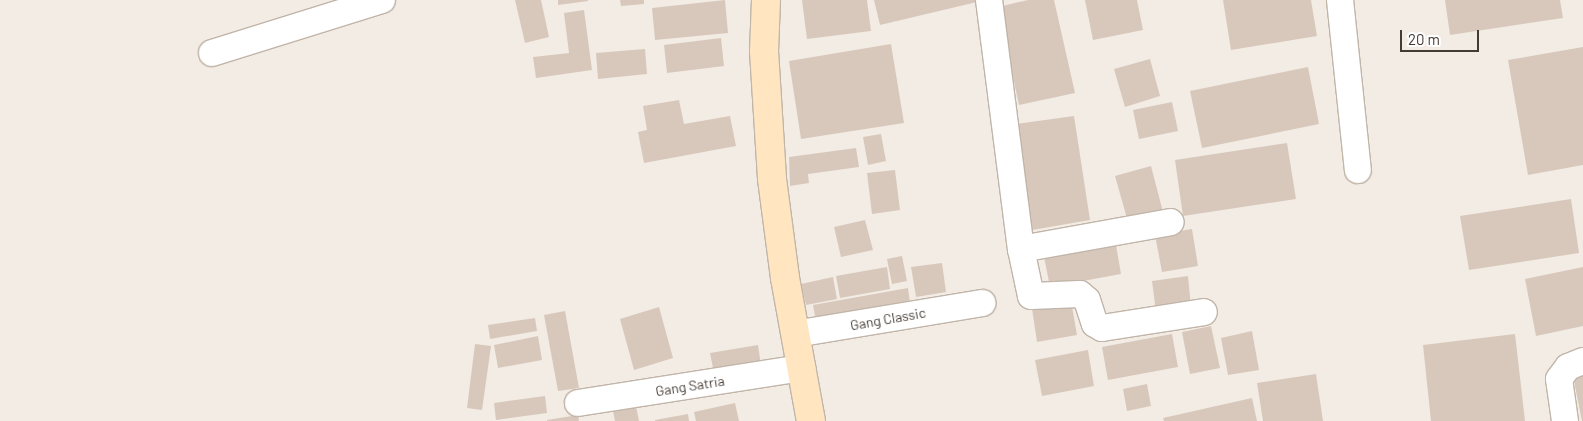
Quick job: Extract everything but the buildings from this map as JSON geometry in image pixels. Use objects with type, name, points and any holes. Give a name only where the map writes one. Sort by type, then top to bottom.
[{"type":"street","points":[[212,53],[382,0]]},
{"type":"street","points":[[766,0],[764,50],[769,142],[781,250],[811,421]]},
{"type":"street","points":[[989,0],[1021,249],[1028,290],[1032,296],[1080,294],[1087,300],[1095,324],[1102,328],[1204,312]]},
{"type":"street","points":[[1340,0],[1358,170]]},
{"type":"street","points":[[1021,249],[1171,222]]},
{"type":"street","name":"Gang Classic","points":[[795,334],[982,303]]},
{"type":"street","points":[[1566,421],[1559,379],[1568,367],[1583,361]]},
{"type":"street","name":"Gang Satria","points":[[578,403],[802,368]]}]
